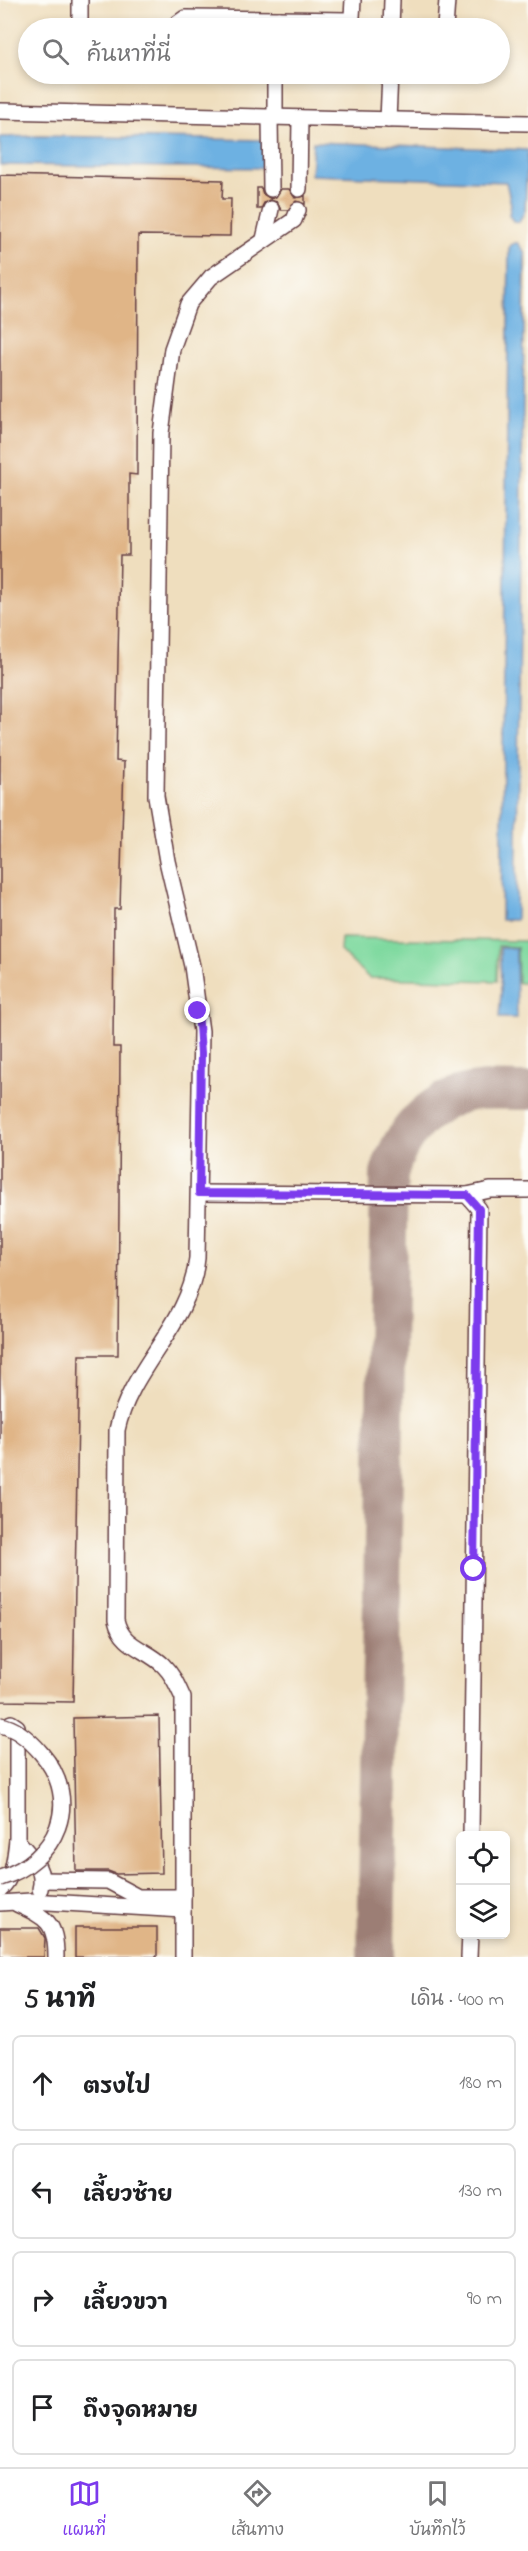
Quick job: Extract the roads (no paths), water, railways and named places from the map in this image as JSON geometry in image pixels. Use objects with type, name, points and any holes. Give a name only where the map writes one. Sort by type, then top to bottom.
[{"type":"street","points":[[80,0],[80,18]]},
{"type":"street","points":[[350,18],[354,13],[353,0]]},
{"type":"street","points":[[391,18],[392,0]]},
{"type":"street","points":[[446,18],[447,0]]},
{"type":"street","points":[[271,182],[275,84]]},
{"type":"street","points":[[389,107],[390,84]]},
{"type":"street","points":[[0,111],[274,108],[300,125],[389,107],[528,123]]},
{"type":"street","points":[[299,184],[300,125]]},
{"type":"street","points":[[264,239],[271,209]]},
{"type":"street","points":[[183,1957],[183,1698],[174,1678],[161,1664],[129,1643],[119,1633],[116,1620],[117,1430],[121,1409],[182,1308],[193,1283],[197,1258],[201,1042],[192,966],[156,806],[161,433],[172,349],[188,304],[211,277],[294,220],[298,210]]},
{"type":"street","points":[[199,1193],[467,1195],[490,1190],[528,1190]]},
{"type":"street","points":[[467,1195],[479,1209],[471,1831]]},
{"type":"street","points":[[0,1719],[6,1719],[17,1727],[17,1840],[15,1858],[7,1883],[0,1888]]},
{"type":"street","points":[[0,1725],[18,1732],[33,1743],[45,1757],[58,1784],[61,1805],[58,1827],[47,1849],[32,1864],[16,1873],[0,1878]]},
{"type":"street","points":[[17,1840],[41,1870],[42,1880],[39,1892],[31,1901]]},
{"type":"street","points":[[42,1880],[108,1881],[138,1897],[183,1904]]},
{"type":"street","points":[[7,1903],[31,1901],[183,1904]]},
{"type":"street","points":[[7,1903],[38,1914],[48,1923],[56,1936],[56,1957]]},
{"type":"street","points":[[470,1939],[470,1957]]},
{"type":"water","points":[[0,137],[267,140],[267,168],[0,165]]},
{"type":"water","points":[[313,142],[528,150],[525,210],[519,222],[513,221],[509,215],[511,204],[506,182],[311,175]]},
{"type":"water","points":[[518,243],[525,253],[516,920],[501,920],[509,249],[510,245]]},
{"type":"water","points":[[500,948],[516,948],[517,1018],[499,1018]]}]
